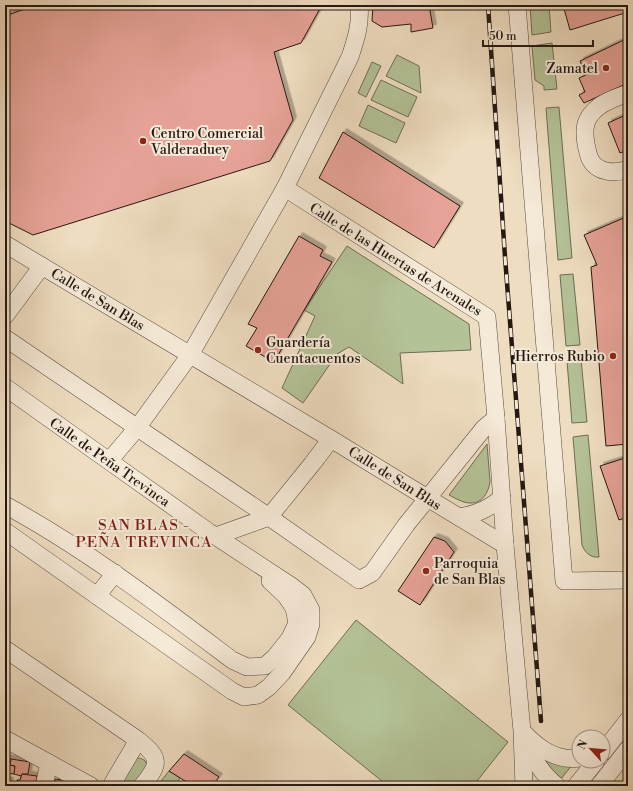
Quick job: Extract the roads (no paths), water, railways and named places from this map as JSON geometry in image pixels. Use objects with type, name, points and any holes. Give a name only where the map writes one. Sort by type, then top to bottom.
[{"type":"street","points":[[109,461],[136,428],[190,355],[285,188],[350,57],[357,38],[360,14],[359,5]]},
{"type":"street","points":[[517,5],[564,581],[628,580]]},
{"type":"street","points":[[628,93],[597,107],[589,116],[585,128],[588,155],[594,165],[599,169],[611,172],[622,171],[628,168]]},
{"type":"street","name":"Calle de las Huertas de Arenales","points":[[285,188],[487,317],[522,731],[524,786]]},
{"type":"street","name":"Calle de San Blas","points":[[5,244],[506,545]]},
{"type":"street","points":[[5,316],[42,266]]},
{"type":"street","points":[[5,338],[269,517],[359,580],[372,573],[406,524],[428,499],[484,428],[496,418]]},
{"type":"street","name":"Calle de Peña Trevinca","points":[[5,387],[216,536],[271,581],[286,596],[294,608],[297,623],[290,638],[289,650],[282,673],[270,687],[258,695],[244,697],[232,691],[5,531]]},
{"type":"street","points":[[216,536],[269,517],[331,439]]},
{"type":"street","points":[[459,517],[471,516],[478,513],[490,507],[502,498]]},
{"type":"street","name":"Calle de Peña Trevinca","points":[[5,505],[32,520],[115,574],[232,660],[248,667],[265,666],[275,657],[289,650]]},
{"type":"street","points":[[97,596],[115,574]]},
{"type":"street","points":[[5,649],[150,749],[153,753],[156,764],[154,771],[142,786]]},
{"type":"street","points":[[611,741],[628,720]]},
{"type":"street","points":[[522,731],[533,742],[548,752],[560,758],[571,759]]},
{"type":"street","name":"Calle de las Huertas de Arenales","points":[[522,731],[526,744],[535,762],[547,777],[557,786]]},
{"type":"street","points":[[5,739],[91,786]]},
{"type":"street","points":[[111,786],[138,740]]},
{"type":"street","points":[[599,786],[628,749]]},
{"type":"street","points":[[44,786],[49,763]]},
{"type":"street","points":[[576,786],[589,769]]},
{"type":"railway","points":[[488,5],[505,257],[541,721]]},
{"type":"place","name":"Zamatel","points":[[606,68]]},
{"type":"place","name":"Centro Comercial Valderaduey","points":[[143,141]]},
{"type":"place","name":"Guardería Cuentacuentos","points":[[258,350]]},
{"type":"place","name":"Hierros Rubio","points":[[613,356]]},
{"type":"place","name":"Parroquia de San Blas","points":[[426,571]]},
{"type":"district","name":"SAN BLAS - PEÑA TREVINCA","points":[[144,534]]}]
